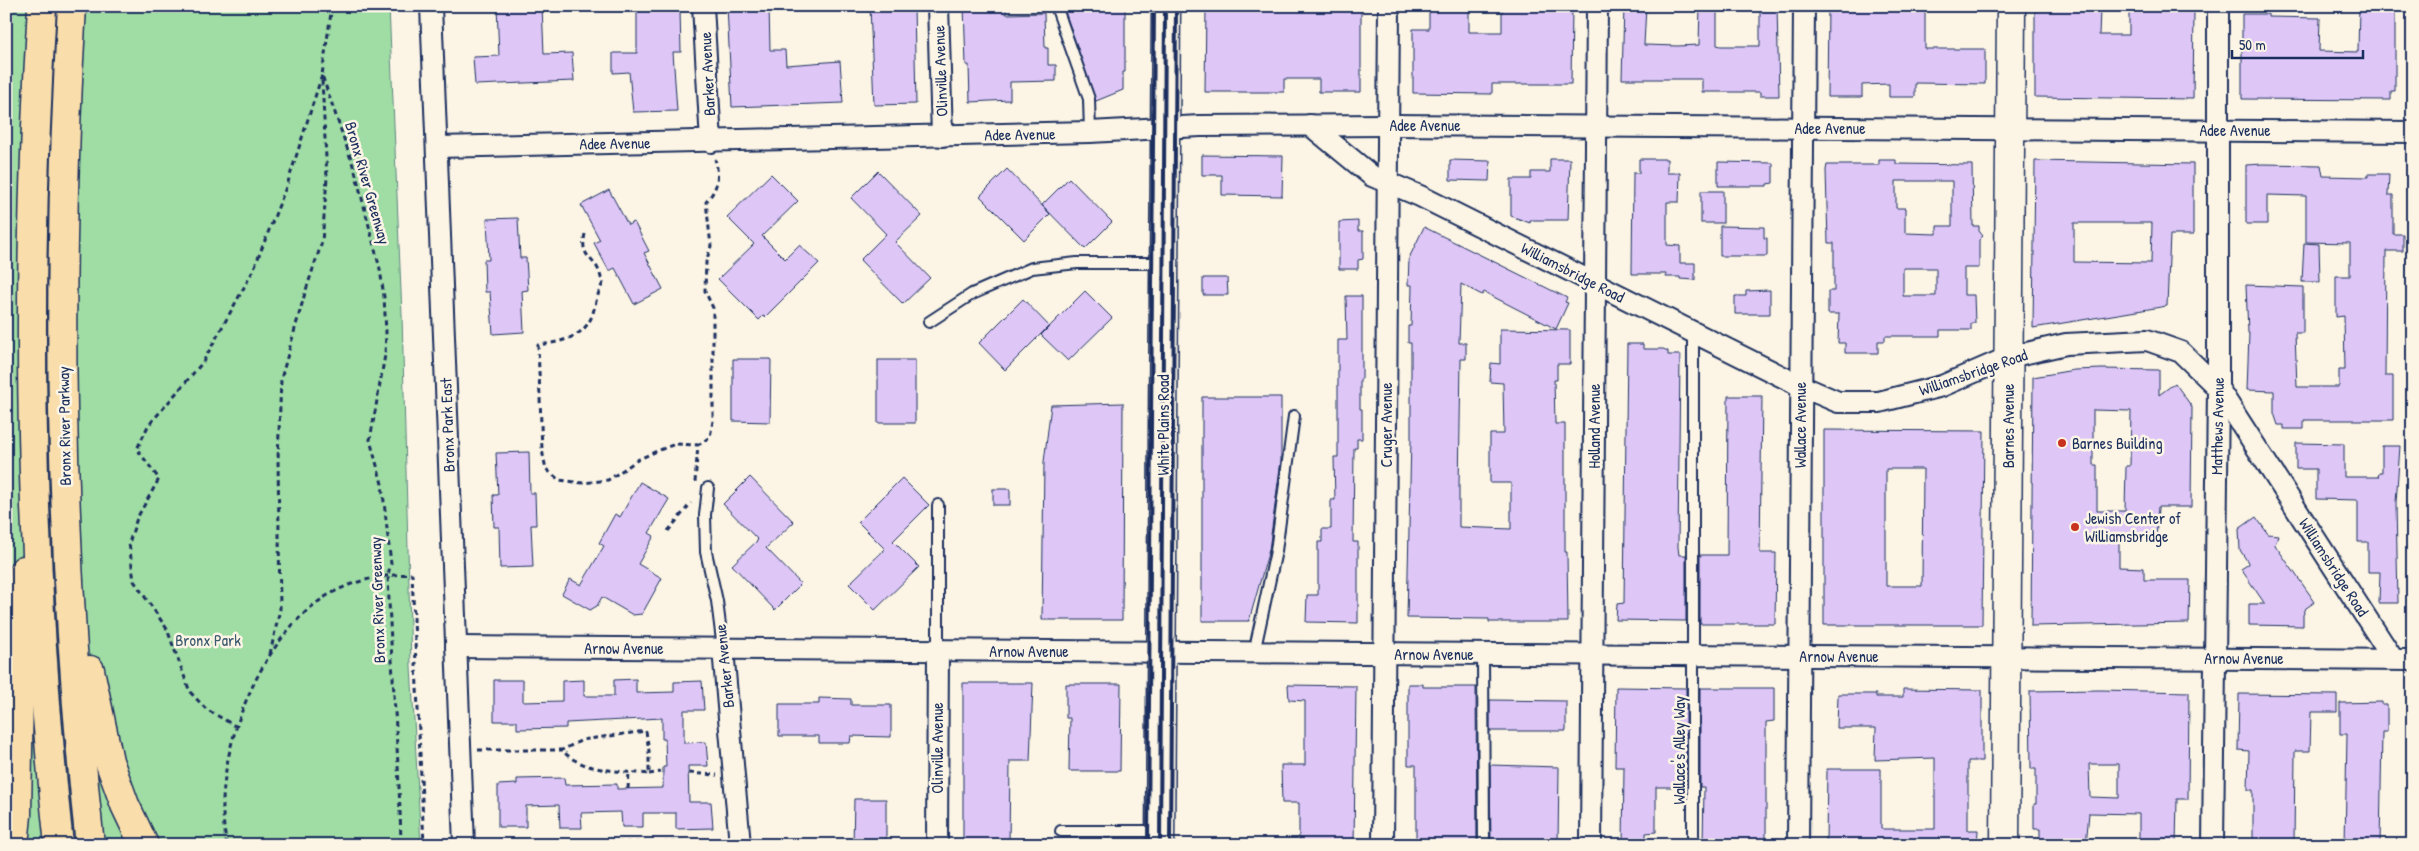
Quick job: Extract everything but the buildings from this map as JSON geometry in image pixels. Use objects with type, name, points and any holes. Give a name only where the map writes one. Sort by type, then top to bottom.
[{"type":"highway","name":"Bronx River Parkway","points":[[42,6],[34,207],[34,459],[42,648],[59,845]]},
{"type":"highway","name":"Bronx River Parkway","points":[[72,6],[66,127],[63,302],[68,563],[76,691],[90,845]]},
{"type":"highway","points":[[14,845],[20,616],[34,459]]},
{"type":"highway","points":[[68,563],[106,752],[125,805],[144,845]]},
{"type":"street","name":"Bronx Park East","points":[[431,6],[464,844]]},
{"type":"street","name":"Barker Avenue","points":[[703,6],[711,142]]},
{"type":"street","name":"Olinville Avenue","points":[[938,6],[942,136]]},
{"type":"street","name":"White Plains Road","points":[[1160,838],[1166,6]]},
{"type":"street","name":"Cruger Avenue","points":[[1383,845],[1389,6]]},
{"type":"street","name":"Holland Avenue","points":[[1591,845],[1597,6]]},
{"type":"street","name":"Wallace Avenue","points":[[1798,845],[1804,6]]},
{"type":"street","name":"Barnes Avenue","points":[[2005,845],[2011,6]]},
{"type":"street","name":"Matthews Avenue","points":[[2213,845],[2218,388],[2218,6]]},
{"type":"street","name":"Adee Avenue","points":[[437,147],[711,142],[1310,125],[2413,132]]},
{"type":"street","name":"Williamsbridge Road","points":[[1310,125],[1372,176],[1420,196],[1801,386],[1838,402],[1879,402],[1942,386],[2009,357],[2066,344],[2147,340],[2182,352],[2218,388],[2393,658]]},
{"type":"street","name":"Arnow Avenue","points":[[456,647],[1384,654],[2393,658],[2413,660]]},
{"type":"street","name":"Barker Avenue","points":[[723,649],[740,843]]},
{"type":"street","name":"Olinville Avenue","points":[[937,845],[938,650]]},
{"type":"lane","points":[[1056,6],[1088,99],[1090,132]]},
{"type":"lane","points":[[929,322],[972,294],[1032,268],[1077,263],[1164,264]]},
{"type":"lane","name":"Wallace's Alley Way","points":[[1693,332],[1693,845]]},
{"type":"lane","points":[[1254,652],[1276,551],[1294,416]]},
{"type":"lane","name":"Barker Avenue","points":[[708,488],[705,515],[706,552],[717,601],[723,649]]},
{"type":"lane","points":[[938,505],[938,650]]},
{"type":"lane","points":[[1483,654],[1484,845]]},
{"type":"lane","points":[[1061,831],[1160,838]]},
{"type":"path","name":"Bronx River Greenway","points":[[332,6],[322,75],[357,179],[380,269],[384,298],[385,355],[370,440],[382,484],[391,564],[388,574],[391,658],[400,767],[401,845]]},
{"type":"path","points":[[226,845],[223,786],[237,727],[270,655],[280,609],[278,459],[281,380],[304,293],[322,242],[326,178],[322,75]]},
{"type":"path","points":[[237,727],[206,710],[190,692],[167,629],[134,581],[129,542],[138,518],[160,479],[137,449],[148,426],[203,362],[253,271],[288,182],[322,75]]},
{"type":"path","points":[[585,234],[582,246],[590,261],[598,268],[603,284],[595,299],[593,313],[584,330],[564,341],[538,345],[542,450],[546,469],[559,480],[583,484],[608,480],[639,459],[657,450],[675,444],[698,445],[710,437],[713,421],[713,308],[705,291],[706,262],[711,246],[706,202],[716,190],[718,168],[711,142]]},
{"type":"path","points":[[695,485],[698,445]]},
{"type":"path","points":[[668,531],[691,505],[692,498]]},
{"type":"path","points":[[270,655],[292,627],[324,598],[356,582],[388,574],[412,574],[424,845]]},
{"type":"path","points":[[460,750],[562,750],[582,740],[646,731],[649,752],[649,774]]},
{"type":"path","points":[[562,750],[569,758],[584,764],[629,772],[649,774],[661,772]]},
{"type":"path","points":[[628,789],[629,772]]},
{"type":"path","points":[[689,773],[735,776]]},
{"type":"path","points":[[464,844],[740,843]]},
{"type":"green space","name":"Bronx Park","points":[[6,6],[389,6],[402,315],[411,666],[421,845],[6,845]]},
{"type":"railway","points":[[1148,845],[1154,6]]},
{"type":"railway","points":[[1160,845],[1165,6]]},
{"type":"railway","points":[[1170,845],[1176,6]]},
{"type":"place","name":"Barnes Building","points":[[2062,443]]},
{"type":"place","name":"Jewish Center of Williamsbridge","points":[[2075,527]]}]
